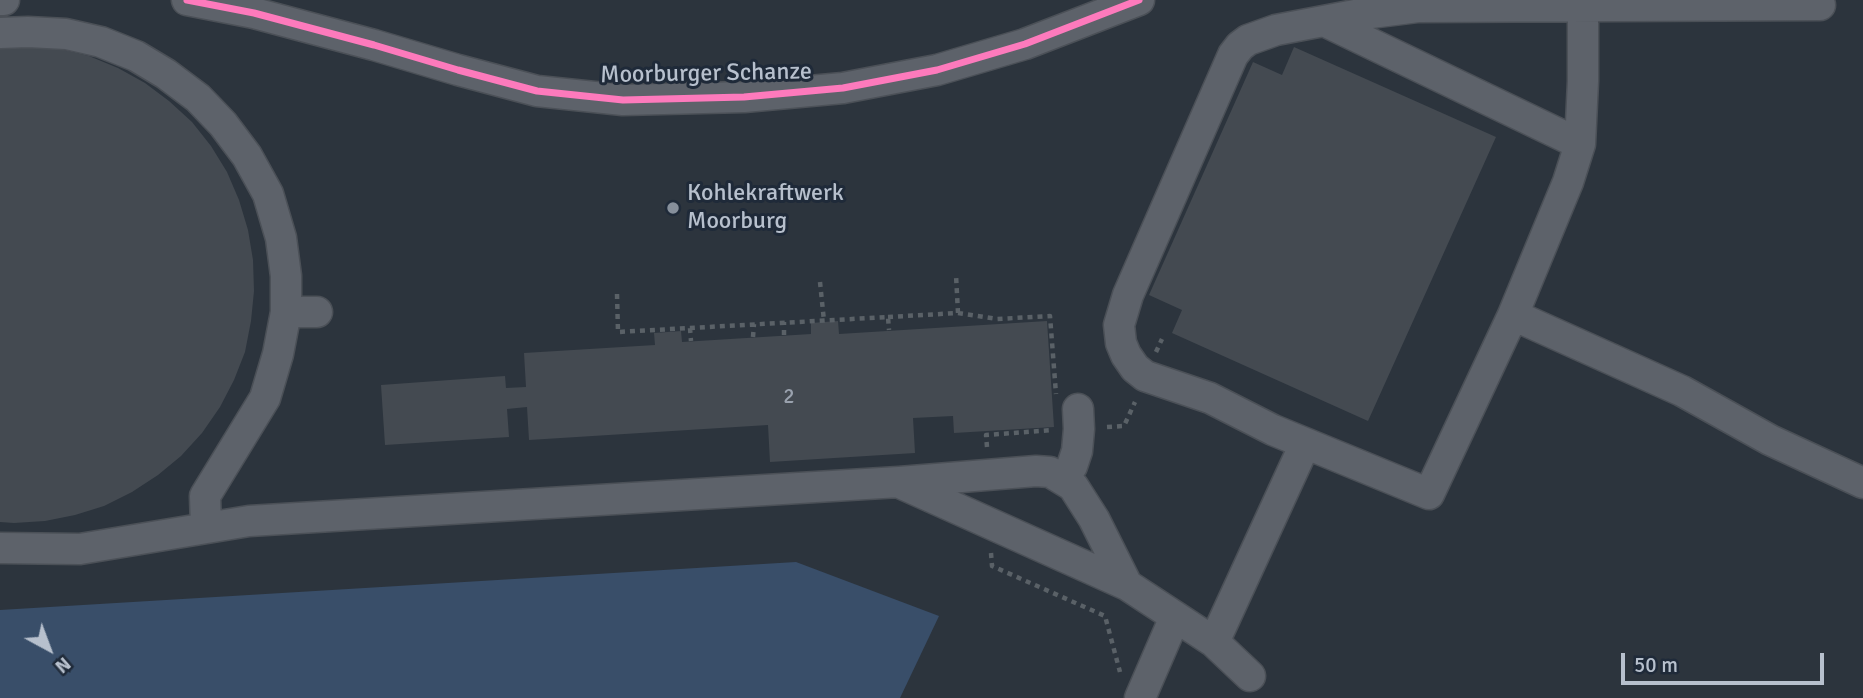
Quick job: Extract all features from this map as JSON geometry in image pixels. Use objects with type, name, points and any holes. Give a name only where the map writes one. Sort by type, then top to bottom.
[{"type":"street","name":"Moorburger Schanze","points":[[187,0],[254,13],[537,91],[623,100],[744,97],[843,88],[897,78],[937,70],[1024,44],[1139,0]]},
{"type":"street","points":[[1583,6],[1580,144],[1569,182],[1513,315],[1429,495],[1273,430],[1210,398],[1145,376],[1135,368],[1121,343],[1119,325],[1128,295],[1233,55],[1248,40],[1276,30],[1355,15],[1418,7],[1583,6],[1820,5]]},
{"type":"street","points":[[1324,21],[1580,144]]},
{"type":"street","points":[[0,33],[66,34],[101,42],[136,56],[166,74],[198,98],[223,124],[247,156],[268,194],[281,238],[286,312],[278,354],[265,398],[205,496],[206,527]]},
{"type":"street","points":[[286,312],[317,312]]},
{"type":"street","points":[[1513,315],[1682,391],[1770,440],[1863,483]]},
{"type":"street","points":[[1063,478],[1075,459],[1071,412]]},
{"type":"street","points":[[1214,642],[1306,443]]},
{"type":"street","points":[[0,548],[80,549],[249,521],[899,482],[1036,471],[1050,472],[1073,486],[1094,519],[1127,585]]},
{"type":"street","points":[[899,482],[1127,585],[1214,642],[1250,676]]},
{"type":"street","points":[[1140,698],[1175,617]]},
{"type":"path","points":[[956,275],[958,313]]},
{"type":"path","points":[[820,282],[824,321]]},
{"type":"path","points":[[617,294],[618,332],[958,313],[997,319],[1050,316],[1071,412],[1124,426],[1162,339]]},
{"type":"path","points":[[888,317],[889,330]]},
{"type":"path","points":[[784,322],[784,335]]},
{"type":"path","points":[[753,337],[754,324]]},
{"type":"path","points":[[690,328],[691,341]]},
{"type":"water","points":[[796,562],[939,616],[900,698],[0,698],[0,610]]},
{"type":"building","points":[[0,45],[29,45],[89,56],[145,83],[192,122],[227,172],[239,200],[253,260],[254,291],[245,352],[234,380],[202,433],[181,456],[132,492],[104,506],[45,521],[14,523],[0,522]]},
{"type":"building","points":[[1294,47],[1496,137],[1368,421],[1172,333],[1182,310],[1149,295],[1253,62],[1282,75]]},
{"type":"building","points":[[838,321],[839,334],[1047,321],[1054,427],[954,433],[953,416],[913,418],[915,453],[770,462],[768,425],[529,440],[527,407],[507,409],[509,437],[385,445],[381,385],[505,376],[506,388],[526,387],[524,353],[655,345],[654,333],[681,331],[682,342],[811,334],[811,323]]},
{"type":"cycle path","points":[[187,0],[254,13],[537,91],[623,100],[744,97],[843,88],[937,70],[1025,44],[1139,0]]},
{"type":"place","name":"Kohlekraftwerk Moorburg","points":[[673,208]]}]
